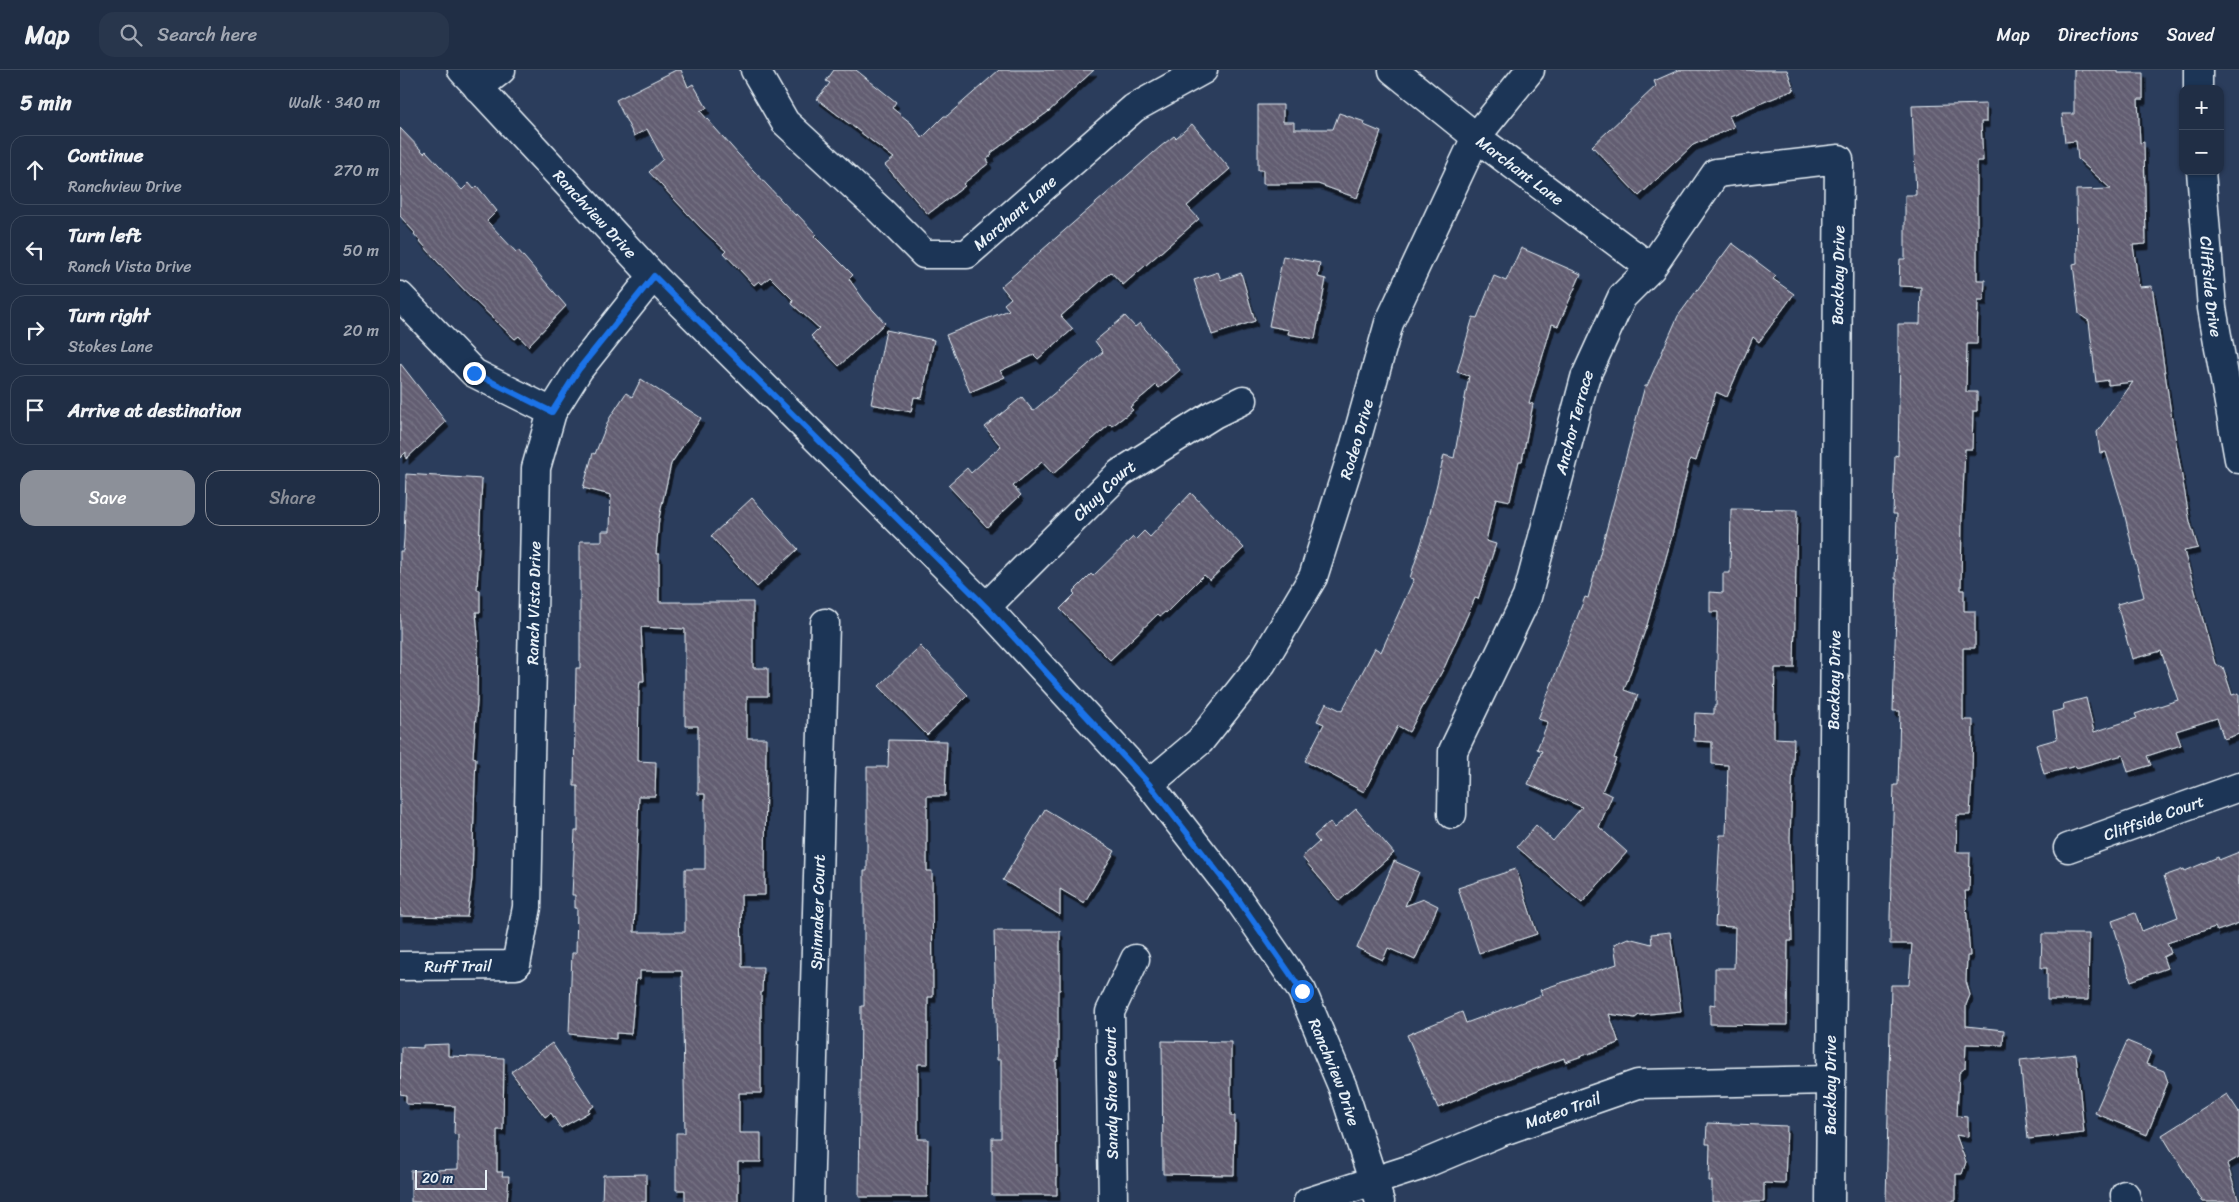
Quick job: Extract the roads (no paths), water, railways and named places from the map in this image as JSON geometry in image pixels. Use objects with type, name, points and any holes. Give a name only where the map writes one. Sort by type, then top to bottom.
[{"type":"street","points":[[470,79],[501,70]]},
{"type":"street","name":"Marchant Lane","points":[[755,70],[786,122],[924,254],[967,254],[1134,108],[1203,70]]},
{"type":"street","name":"Marchant Lane","points":[[1393,70],[1476,137],[1651,268]]},
{"type":"street","name":"Rodeo Drive","points":[[1149,784],[1200,741],[1225,710],[1262,663],[1313,577],[1390,323],[1476,137],[1530,70]]},
{"type":"street","points":[[2198,70],[2198,85]]},
{"type":"street","name":"Ranchview Drive","points":[[470,79],[654,276],[986,607],[1149,784],[1236,896],[1302,991],[1343,1088],[1376,1191]]},
{"type":"street","name":"Anchor Terrace","points":[[1452,814],[1453,751],[1527,597],[1585,378],[1622,297],[1651,268],[1716,173],[1840,159]]},
{"type":"street","name":"Backbay Drive","points":[[1830,1202],[1840,159]]},
{"type":"street","name":"Cliffside Drive","points":[[2201,175],[2212,308],[2239,460]]},
{"type":"street","name":"Ranch Vista Drive","points":[[516,965],[527,907],[536,468],[552,412],[579,369],[654,276]]},
{"type":"street","points":[[400,296],[474,373],[552,412]]},
{"type":"street","name":"Chuy Court","points":[[986,607],[1120,473],[1214,414],[1244,400]]},
{"type":"street","name":"Spinnaker Court","points":[[809,1202],[825,623]]},
{"type":"street","name":"Cliffside Court","points":[[2068,848],[2239,787]]},
{"type":"street","name":"Sandy Shore Court","points":[[1113,1202],[1110,1012],[1134,959]]},
{"type":"street","name":"Ruff Trail","points":[[400,966],[516,965]]},
{"type":"street","name":"Mateo Trail","points":[[1308,1202],[1376,1191],[1417,1167],[1500,1132],[1638,1084],[1830,1080]]}]
